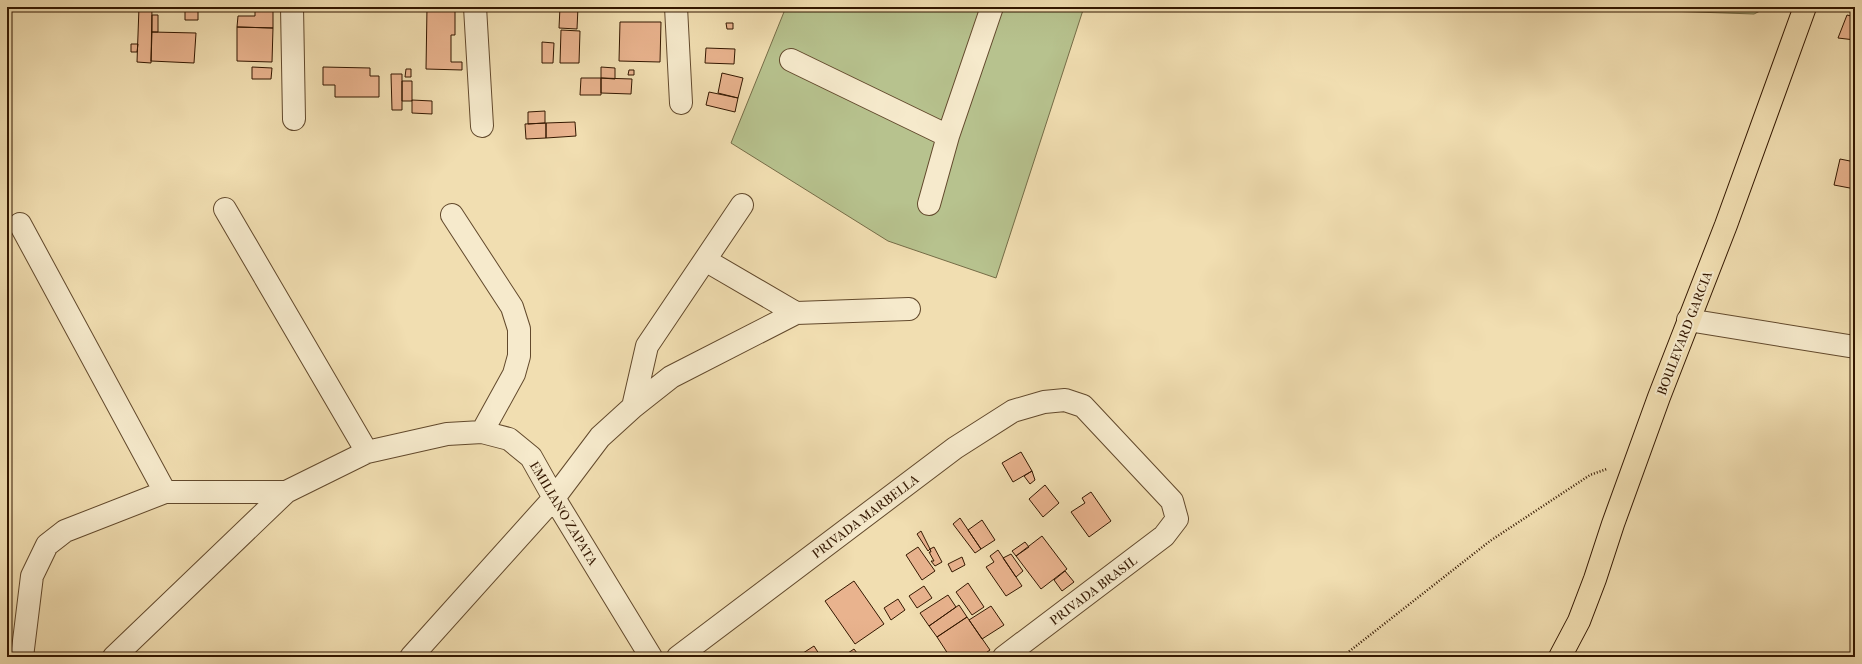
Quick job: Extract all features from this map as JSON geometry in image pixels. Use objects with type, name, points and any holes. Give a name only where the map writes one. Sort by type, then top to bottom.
[{"type":"main road","name":"BOULEVARD GARCIA","points":[[1560,657],[1579,621],[1595,579],[1613,524],[1688,320],[1726,225],[1805,7]]},
{"type":"street","points":[[292,7],[294,119]]},
{"type":"street","points":[[475,7],[482,126]]},
{"type":"street","points":[[676,7],[681,103]]},
{"type":"street","points":[[929,204],[948,136],[992,7]]},
{"type":"street","points":[[791,60],[948,136]]},
{"type":"street","points":[[633,407],[647,346],[742,205]]},
{"type":"street","points":[[225,209],[367,452]]},
{"type":"street","points":[[452,215],[512,307],[519,329],[518,356],[514,374],[482,432]]},
{"type":"street","points":[[20,224],[165,492]]},
{"type":"street","points":[[705,260],[796,313]]},
{"type":"street","points":[[411,657],[554,498],[600,437],[633,407],[671,377],[796,313],[909,309]]},
{"type":"street","points":[[1688,320],[1855,347]]},
{"type":"street","name":"PRIVADA MARBELLA","points":[[678,657],[955,448],[1012,411],[1044,402],[1064,400],[1084,406],[1172,500],[1177,519]]},
{"type":"street","name":"EMILIANO ZAPATA","points":[[22,657],[32,576],[47,545],[65,531],[165,492],[286,492],[367,452],[447,434],[482,432],[509,439],[531,457],[554,498],[651,657]]},
{"type":"street","points":[[114,657],[286,492]]},
{"type":"street","name":"PRIVADA BRASIL","points":[[1004,657],[1164,536],[1177,519]]},
{"type":"path","points":[[1342,657],[1490,541],[1590,475],[1638,457]]},
{"type":"green space","points":[[786,7],[1084,7],[996,278],[888,241],[731,143]]},
{"type":"green space","points":[[1551,7],[1768,7],[1754,14]]},
{"type":"building","points":[[122,7],[132,7],[132,11],[122,11]]},
{"type":"building","points":[[139,7],[152,7],[151,63],[137,62]]},
{"type":"building","points":[[180,7],[198,7],[198,20],[185,20],[185,10],[180,10]]},
{"type":"building","points":[[255,7],[273,7],[273,28],[237,27],[238,16],[255,16]]},
{"type":"building","points":[[427,7],[455,7],[455,35],[451,35],[451,62],[462,62],[462,70],[426,69]]},
{"type":"building","points":[[560,7],[578,7],[577,29],[559,28]]},
{"type":"building","points":[[739,7],[739,9],[720,8]]},
{"type":"building","points":[[152,15],[158,15],[158,32],[152,32]]},
{"type":"building","points":[[1847,15],[1855,17],[1855,40],[1838,38]]},
{"type":"building","points":[[620,22],[661,22],[660,62],[619,61]]},
{"type":"building","points":[[726,23],[733,23],[733,29],[727,29]]},
{"type":"building","points":[[237,27],[273,28],[272,62],[237,61]]},
{"type":"building","points":[[561,30],[580,31],[579,63],[560,63]]},
{"type":"building","points":[[152,32],[196,33],[194,63],[151,61]]},
{"type":"building","points":[[542,42],[554,43],[553,63],[542,63]]},
{"type":"building","points":[[131,44],[138,44],[137,52],[131,52]]},
{"type":"building","points":[[706,48],[735,49],[734,64],[705,63]]},
{"type":"building","points":[[252,67],[272,68],[271,79],[252,79]]},
{"type":"building","points":[[323,67],[370,68],[370,76],[379,76],[379,97],[335,97],[335,85],[323,85]]},
{"type":"building","points":[[601,67],[615,68],[615,79],[601,78]]},
{"type":"building","points":[[406,69],[411,69],[411,77],[405,77]]},
{"type":"building","points":[[629,70],[634,70],[634,75],[628,75]]},
{"type":"building","points":[[722,73],[743,78],[738,98],[718,93]]},
{"type":"building","points":[[391,74],[402,74],[402,110],[392,110]]},
{"type":"building","points":[[581,78],[601,78],[601,95],[580,95]]},
{"type":"building","points":[[601,78],[632,79],[631,94],[601,93]]},
{"type":"building","points":[[402,81],[412,81],[412,101],[402,101]]},
{"type":"building","points":[[709,92],[738,98],[735,112],[706,105]]},
{"type":"building","points":[[412,100],[432,101],[432,114],[412,113]]},
{"type":"building","points":[[545,111],[545,123],[528,124],[528,112]]},
{"type":"building","points":[[575,122],[576,136],[546,138],[546,123]]},
{"type":"building","points":[[546,123],[546,138],[526,139],[525,124]]},
{"type":"building","points":[[1840,159],[1855,162],[1855,189],[1834,185]]},
{"type":"building","points":[[1021,452],[1032,471],[1013,482],[1002,463]]},
{"type":"building","points":[[1032,471],[1035,480],[1030,484],[1024,476]]},
{"type":"building","points":[[1045,485],[1059,503],[1043,517],[1029,499]]},
{"type":"building","points":[[1091,492],[1111,521],[1089,537],[1071,512],[1085,503],[1082,498]]},
{"type":"building","points":[[960,518],[981,549],[975,553],[953,524]]},
{"type":"building","points":[[982,520],[995,540],[981,549],[968,530]]},
{"type":"building","points":[[921,531],[930,549],[928,551],[917,534]]},
{"type":"building","points":[[1042,536],[1067,569],[1041,589],[1016,556]]},
{"type":"building","points":[[1025,542],[1029,547],[1016,556],[1012,551]]},
{"type":"building","points":[[918,547],[935,571],[922,580],[906,555]]},
{"type":"building","points":[[934,547],[942,562],[935,566],[931,561],[934,561],[929,552],[931,552],[930,549]]},
{"type":"building","points":[[998,550],[1022,586],[1006,596],[986,567],[994,562],[990,556]]},
{"type":"building","points":[[1011,554],[1023,571],[1016,577],[1003,558]]},
{"type":"building","points":[[962,557],[965,565],[952,572],[948,564]]},
{"type":"building","points":[[1065,571],[1074,582],[1062,591],[1054,580]]},
{"type":"building","points":[[854,581],[884,624],[855,644],[825,601]]},
{"type":"building","points":[[968,583],[984,607],[972,615],[956,592]]},
{"type":"building","points":[[924,586],[932,598],[917,608],[909,596]]},
{"type":"building","points":[[948,595],[956,607],[929,626],[920,613]]},
{"type":"building","points":[[898,599],[905,610],[891,620],[884,608]]},
{"type":"building","points":[[959,605],[967,617],[937,637],[929,626]]},
{"type":"building","points":[[991,606],[1004,625],[982,639],[969,620]]},
{"type":"building","points":[[967,617],[990,650],[980,657],[950,657],[937,637]]},
{"type":"building","points":[[814,646],[821,657],[801,657],[800,655]]},
{"type":"building","points":[[854,649],[860,657],[842,657]]}]
